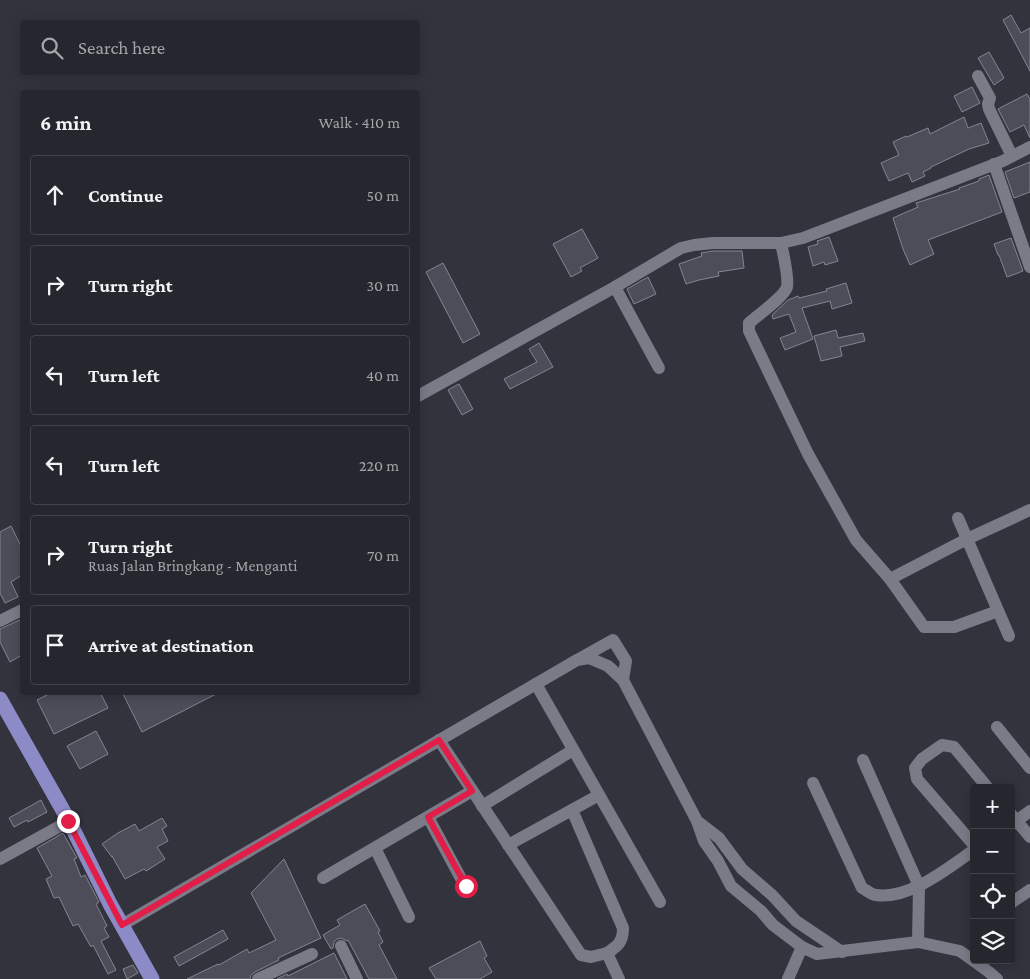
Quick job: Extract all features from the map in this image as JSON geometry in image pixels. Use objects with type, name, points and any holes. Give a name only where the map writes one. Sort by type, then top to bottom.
[{"type":"main road","points":[[5,709],[68,821],[152,979]]},
{"type":"street","points":[[978,76],[990,98],[989,110],[1012,156]]},
{"type":"street","points":[[420,395],[615,287],[681,248],[713,243],[781,243],[803,238],[994,164],[1030,147]]},
{"type":"street","points":[[994,164],[1030,267]]},
{"type":"street","points":[[781,243],[786,267],[787,286],[782,296],[749,323],[749,331],[808,454],[856,540],[890,579],[924,627],[954,627],[998,611]]},
{"type":"street","points":[[615,287],[659,368]]},
{"type":"street","points":[[890,579],[967,539],[1030,510]]},
{"type":"street","points":[[958,518],[1009,636]]},
{"type":"street","points":[[0,621],[20,611]]},
{"type":"street","points":[[122,925],[612,640],[626,660],[624,680]]},
{"type":"street","points":[[577,660],[589,658],[608,666],[624,680],[697,821],[704,842],[718,861],[731,886],[761,911],[773,925],[802,947],[817,954],[918,942],[960,951],[996,979]]},
{"type":"street","points":[[536,684],[660,902]]},
{"type":"street","points":[[998,727],[1030,768]]},
{"type":"street","points":[[439,740],[581,955],[591,958],[607,953],[618,946],[623,936],[623,928],[572,810]]},
{"type":"street","points":[[970,840],[917,778],[915,768],[922,758],[942,745],[954,747],[985,784]]},
{"type":"street","points":[[482,806],[574,750]]},
{"type":"street","points":[[863,760],[919,886],[918,942]]},
{"type":"street","points":[[813,783],[862,888],[874,895],[893,895],[919,886],[970,853]]},
{"type":"street","points":[[323,878],[472,791]]},
{"type":"street","points":[[508,844],[599,795]]},
{"type":"street","points":[[1015,819],[1030,811]]},
{"type":"street","points":[[428,817],[466,886]]},
{"type":"street","points":[[0,859],[68,821]]},
{"type":"street","points":[[697,821],[719,838],[742,869],[772,895],[796,921],[842,952]]},
{"type":"street","points":[[1015,822],[1030,837]]},
{"type":"street","points":[[375,848],[409,917]]},
{"type":"street","points":[[1015,900],[1030,890]]},
{"type":"street","points":[[761,911],[772,895]]},
{"type":"street","points":[[341,946],[357,979]]},
{"type":"street","points":[[788,979],[802,947]]},
{"type":"street","points":[[607,953],[618,979]]},
{"type":"street","points":[[258,979],[312,954]]},
{"type":"building","points":[[1011,15],[1021,33],[1030,28],[1030,71],[1003,20]]},
{"type":"building","points":[[989,52],[1004,78],[994,85],[978,58]]},
{"type":"building","points":[[972,87],[980,103],[962,112],[954,96]]},
{"type":"building","points":[[1027,94],[1030,99],[1030,138],[1024,125],[1010,132],[998,109]]},
{"type":"building","points":[[964,117],[968,128],[981,123],[989,143],[969,149],[931,167],[923,172],[925,176],[912,182],[908,173],[889,181],[881,163],[899,155],[893,142],[928,128],[930,134]]},
{"type":"building","points":[[1030,162],[1030,192],[1014,198],[1005,172]]},
{"type":"building","points":[[989,175],[1002,212],[928,240],[934,254],[910,265],[893,218],[918,207],[916,203],[960,189]]},
{"type":"building","points":[[582,229],[598,258],[580,268],[582,271],[571,277],[553,244]]},
{"type":"building","points":[[829,237],[838,261],[825,265],[824,262],[813,266],[808,247],[818,244],[817,241]]},
{"type":"building","points":[[1011,238],[1023,271],[1007,277],[994,244]]},
{"type":"building","points":[[742,251],[744,268],[718,272],[719,276],[686,284],[679,264],[702,256],[701,253]]},
{"type":"building","points":[[443,263],[480,334],[463,343],[426,272]]},
{"type":"building","points":[[648,277],[656,294],[634,304],[627,289]]},
{"type":"building","points":[[846,283],[852,303],[832,309],[830,301],[802,308],[813,339],[785,350],[780,338],[796,332],[789,314],[773,319],[772,315],[788,300],[798,296],[799,298],[827,291],[826,289]]},
{"type":"building","points":[[836,330],[838,338],[863,333],[865,341],[840,347],[842,356],[821,361],[814,336]]},
{"type":"building","points":[[539,343],[553,367],[510,389],[504,379],[537,362],[529,349]]},
{"type":"building","points":[[459,384],[473,409],[462,415],[448,390]]},
{"type":"building","points":[[11,526],[20,544],[20,576],[11,582],[18,597],[5,603],[0,593],[0,532]]},
{"type":"building","points":[[20,620],[20,656],[10,662],[0,642],[0,629]]},
{"type":"building","points":[[47,695],[102,695],[108,708],[54,734],[37,700]]},
{"type":"building","points":[[124,695],[214,695],[142,732]]},
{"type":"building","points":[[96,731],[108,754],[80,769],[67,746]]},
{"type":"building","points":[[41,800],[47,812],[14,827],[9,818]]},
{"type":"building","points":[[162,818],[167,826],[162,829],[168,841],[157,847],[165,859],[146,871],[144,869],[125,879],[112,856],[102,844],[135,824],[139,831]]},
{"type":"building","points":[[63,833],[77,858],[74,859],[81,877],[85,875],[99,902],[96,904],[107,926],[104,928],[109,937],[101,941],[116,970],[108,974],[93,945],[91,947],[78,924],[73,926],[59,897],[54,898],[46,879],[52,876],[37,848]]},
{"type":"building","points":[[284,859],[321,938],[278,958],[279,960],[251,975],[250,979],[187,979],[219,965],[247,949],[249,953],[276,940],[251,893]]},
{"type":"building","points":[[365,904],[380,931],[378,932],[383,942],[379,945],[397,979],[369,979],[348,940],[337,939],[331,949],[323,935],[340,925],[337,920]]},
{"type":"building","points":[[223,930],[228,939],[179,966],[174,957]]},
{"type":"building","points":[[480,941],[487,956],[484,958],[492,972],[480,979],[436,979],[429,968]]},
{"type":"building","points":[[334,953],[347,979],[277,979],[287,974],[288,976]]},
{"type":"building","points":[[133,965],[138,973],[127,979],[123,969]]},
{"type":"route","points":[[68,821],[122,925],[439,740],[472,791],[428,817],[466,886]]}]
